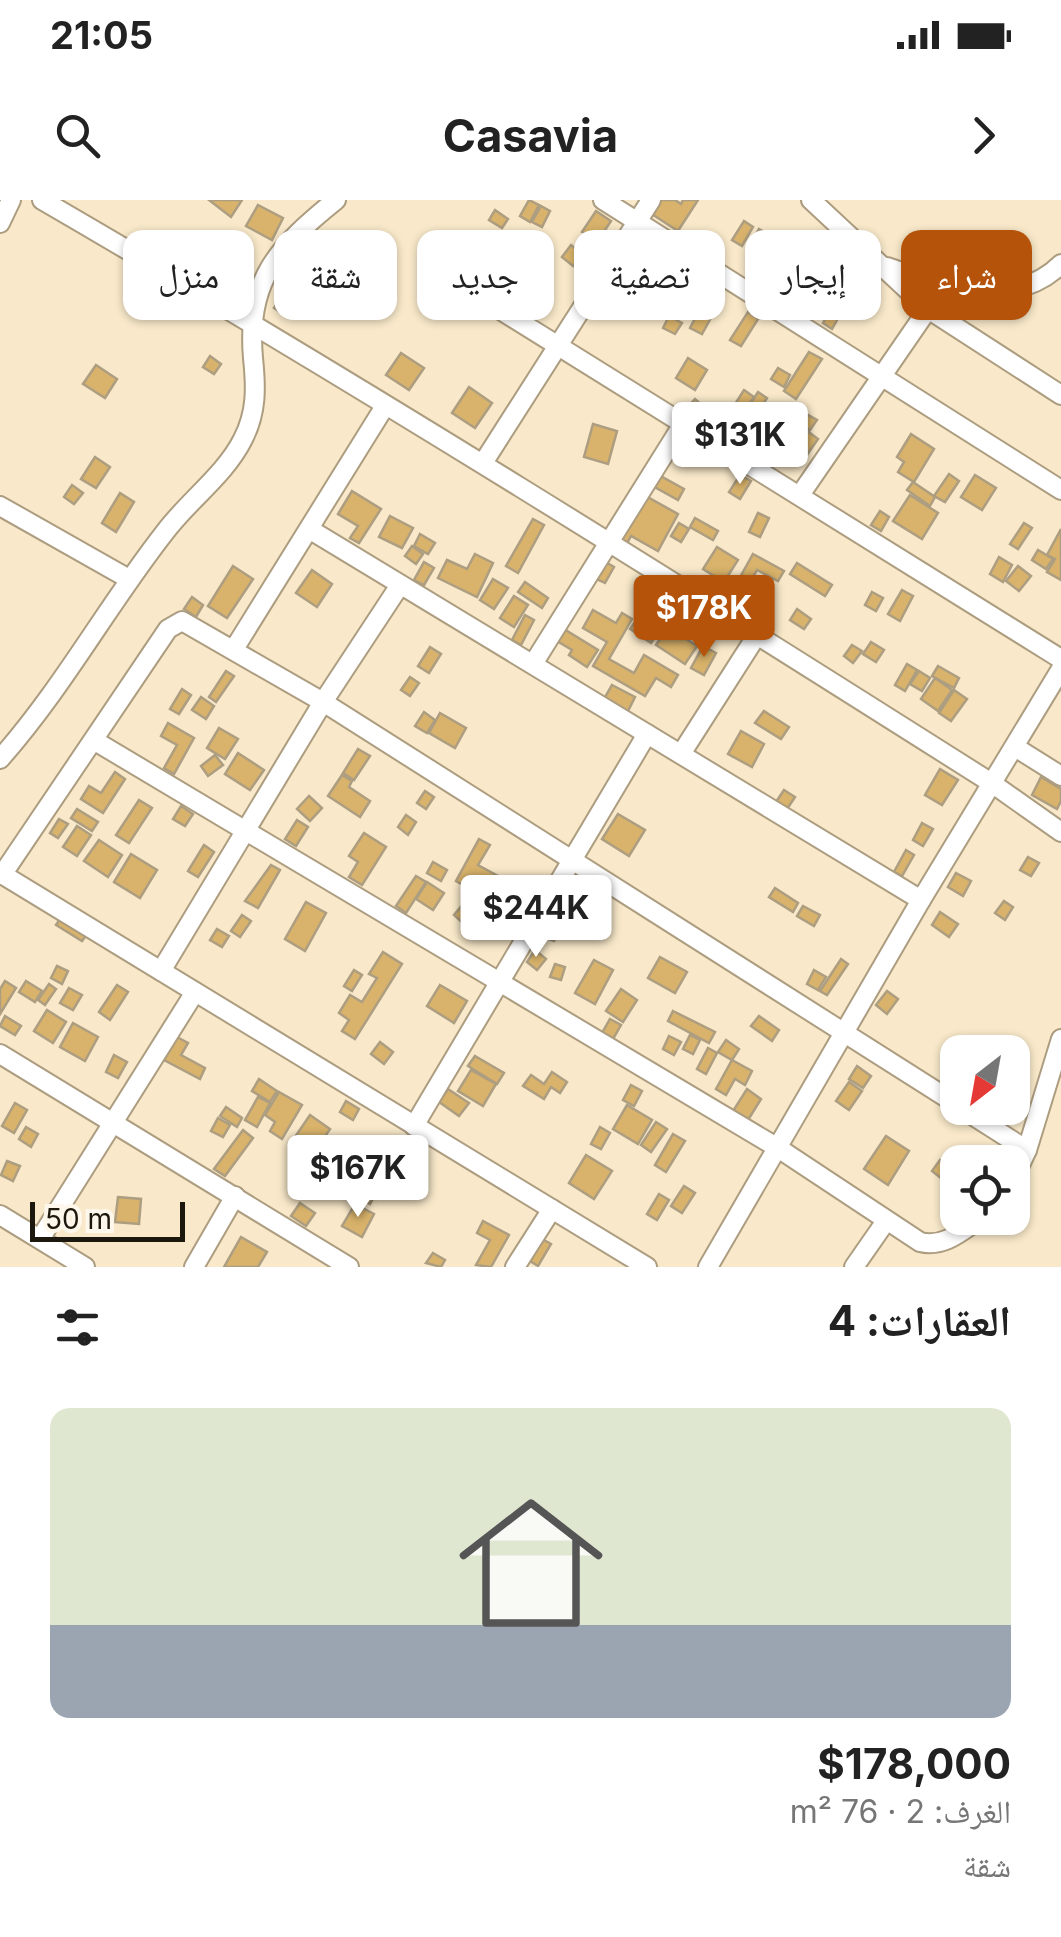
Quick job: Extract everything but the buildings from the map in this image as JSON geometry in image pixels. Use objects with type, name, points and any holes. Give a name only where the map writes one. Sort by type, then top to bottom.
[{"type":"street","points":[[0,223],[11,200]]},
{"type":"street","points":[[42,200],[252,322],[483,464],[993,784],[1061,832]]},
{"type":"street","points":[[0,759],[76,663],[129,579],[167,529],[242,441],[254,412],[252,322],[258,288],[275,258],[336,200]]},
{"type":"street","points":[[602,200],[1061,490]]},
{"type":"street","points":[[483,464],[651,200]]},
{"type":"street","points":[[811,200],[842,230]]},
{"type":"street","points":[[881,265],[967,290],[1025,286],[1057,273]]},
{"type":"street","points":[[881,267],[901,285]]},
{"type":"street","points":[[515,320],[1061,660]]},
{"type":"street","points":[[800,495],[920,320]]},
{"type":"street","points":[[943,320],[1061,394]]},
{"type":"street","points":[[234,648],[385,406]]},
{"type":"street","points":[[534,664],[683,424]]},
{"type":"street","points":[[0,506],[129,579]]},
{"type":"street","points":[[308,529],[921,900]]},
{"type":"street","points":[[161,972],[324,702],[400,585]]},
{"type":"street","points":[[647,1267],[1,874],[174,623],[189,623],[324,702],[940,1094]]},
{"type":"street","points":[[681,754],[757,635]]},
{"type":"street","points":[[708,1267],[1061,668]]},
{"type":"street","points":[[414,1126],[647,734]]},
{"type":"street","points":[[94,740],[778,1148],[920,1242],[928,1244],[956,1235]]},
{"type":"street","points":[[1015,747],[1061,776]]},
{"type":"street","points":[[40,1239],[195,992]]},
{"type":"street","points":[[1029,1145],[1061,1039]]},
{"type":"street","points":[[0,1054],[235,1196],[338,1264]]},
{"type":"street","points":[[989,1125],[1020,1145]]},
{"type":"street","points":[[194,1267],[235,1196]]},
{"type":"street","points":[[515,1267],[552,1209]]},
{"type":"street","points":[[0,1215],[85,1267]]},
{"type":"street","points":[[854,1267],[886,1221]]}]
